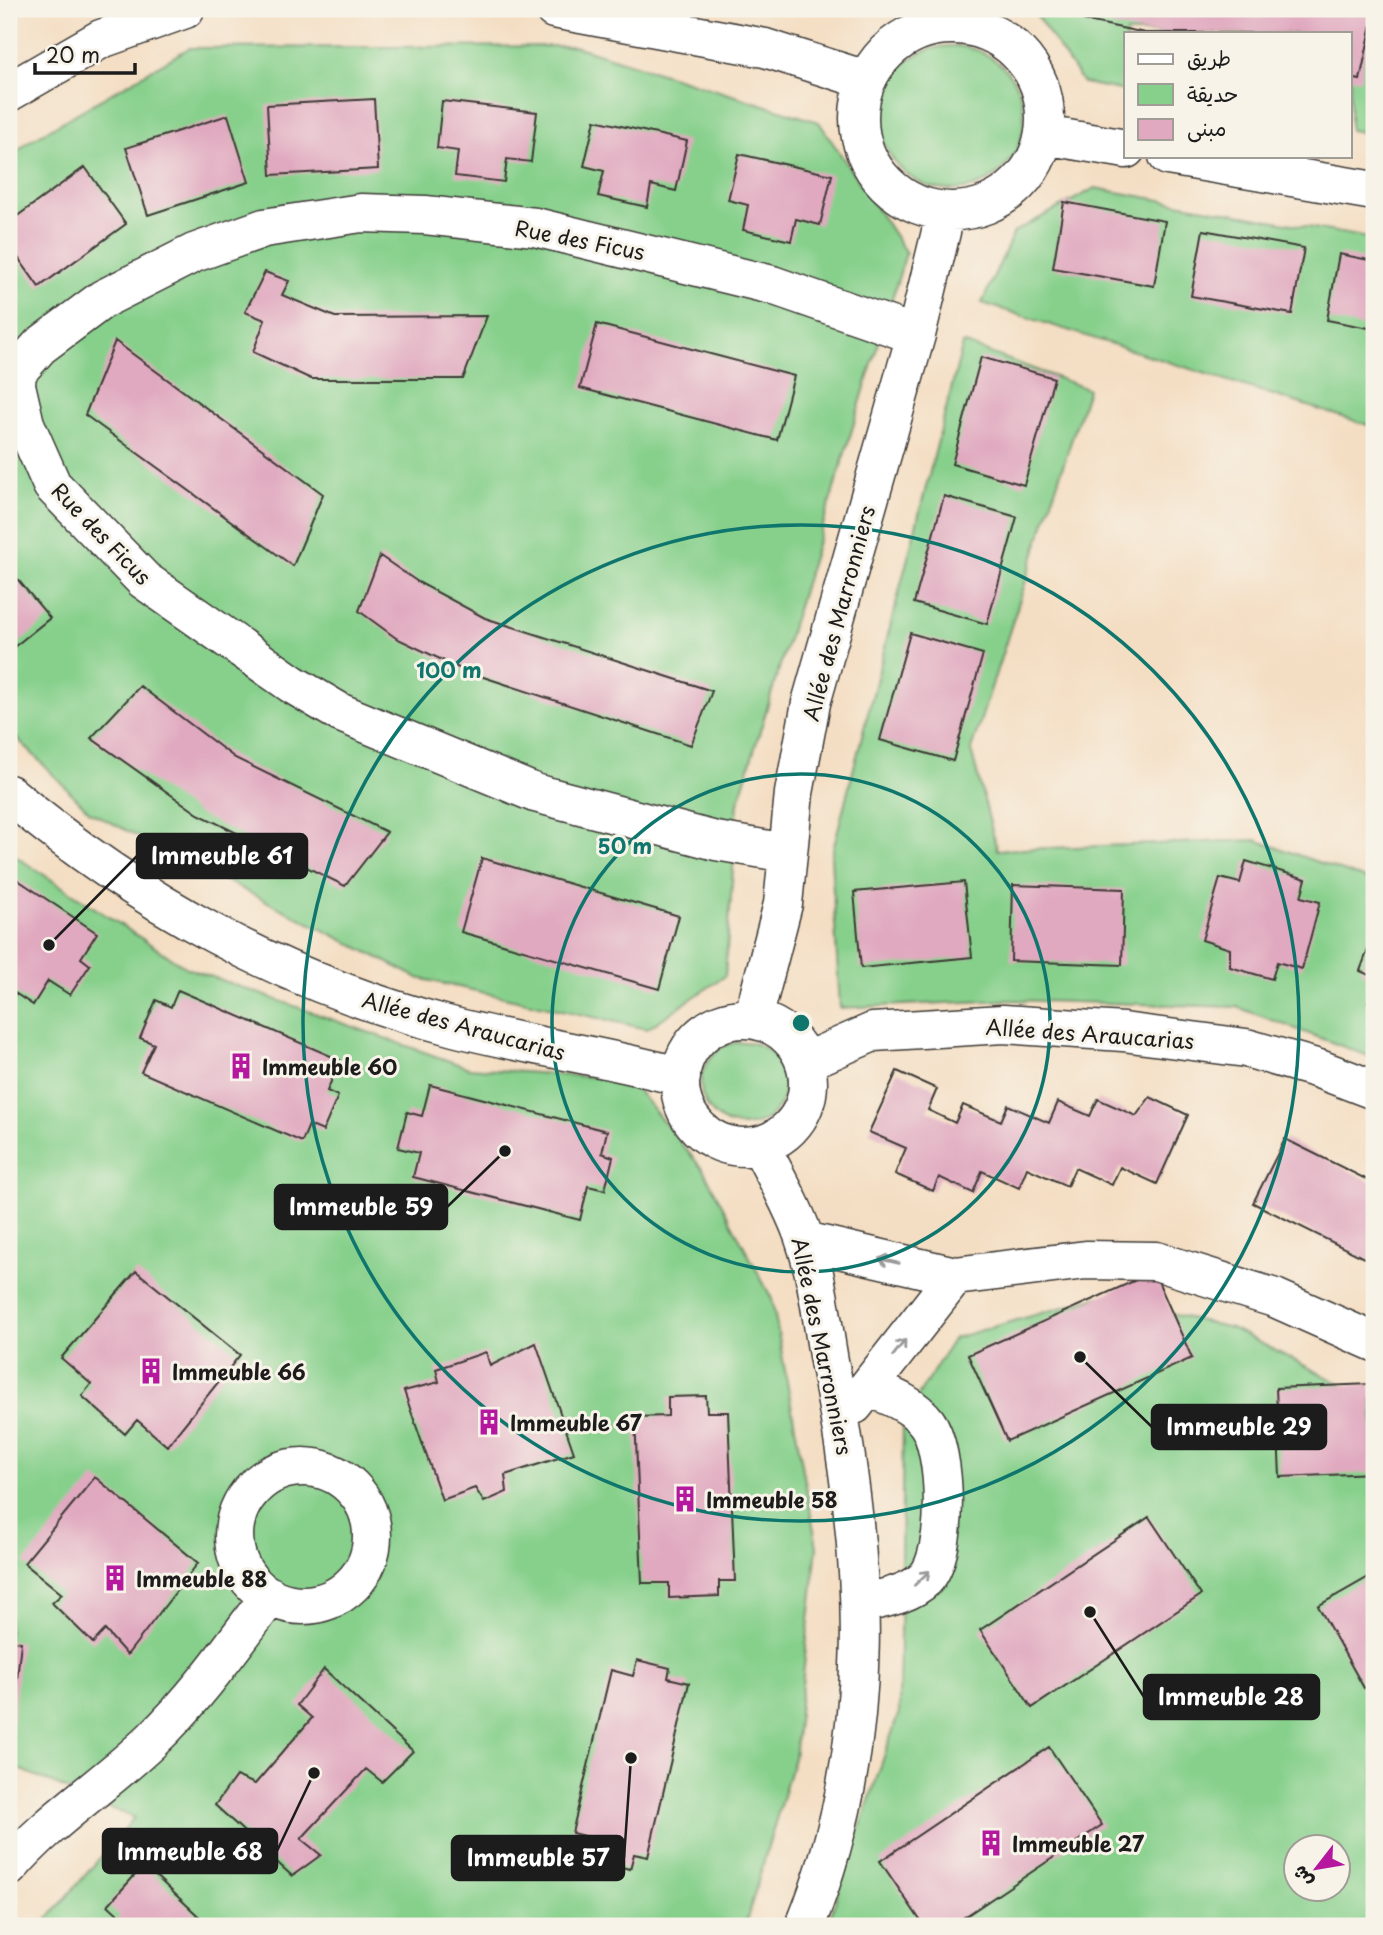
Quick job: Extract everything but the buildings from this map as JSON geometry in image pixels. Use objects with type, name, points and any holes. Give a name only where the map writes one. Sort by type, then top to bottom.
[{"type":"street","points":[[9,92],[101,39],[185,9]]},
{"type":"street","points":[[554,9],[765,48],[866,80]]},
{"type":"street","points":[[979,19],[1031,69],[1045,107],[1044,135],[1037,159],[1014,188],[983,206],[946,211],[921,206],[898,195],[872,166],[862,143],[858,117],[866,80],[880,58],[912,33],[938,25],[979,19]]},
{"type":"street","points":[[1044,135],[1124,149]]},
{"type":"street","points":[[1180,158],[1374,191]]},
{"type":"street","name":"Allée des Marronniers","points":[[753,1019],[783,904],[798,765],[811,702],[916,335],[946,211]]},
{"type":"street","name":"Rue des Ficus","points":[[787,853],[716,841],[535,793],[341,713],[292,684],[144,580],[52,485],[24,424],[16,385],[17,372],[40,346],[103,299],[194,253],[264,228],[361,213],[425,215],[535,227],[772,285],[916,335]]},
{"type":"street","name":"Allée des Araucarias","points":[[9,794],[50,828],[126,882],[218,938],[274,964],[378,1006],[434,1022],[574,1055],[621,1060],[681,1077]]},
{"type":"street","points":[[753,1019],[767,1023],[790,1038],[805,1062],[808,1083],[801,1114],[780,1137],[760,1145],[738,1147],[708,1135],[686,1110],[681,1077],[687,1055],[700,1036],[719,1024],[753,1019]]},
{"type":"street","name":"Allée des Araucarias","points":[[805,1062],[873,1032],[1003,1024],[1123,1032],[1246,1048],[1319,1069],[1374,1090]]},
{"type":"street","name":"Allée des Marronniers","points":[[760,1145],[805,1241],[841,1420],[858,1539],[861,1604],[857,1710],[849,1771],[827,1864],[805,1926]]},
{"type":"street","points":[[805,1241],[956,1276],[1086,1260],[1156,1261],[1283,1301],[1374,1342]]},
{"type":"street","points":[[841,1420],[956,1276]]},
{"type":"street","points":[[861,1604],[906,1592],[926,1578],[934,1565],[942,1531],[941,1461],[933,1433],[922,1417],[903,1402],[869,1387]]},
{"type":"street","points":[[16,1851],[102,1785],[154,1738],[208,1678],[270,1596]]},
{"type":"green space","points":[[1032,9],[1374,9],[1374,134],[1352,130],[1352,32],[1124,32],[1124,91],[1083,83]]},
{"type":"green space","points":[[574,46],[819,122],[906,253],[738,803],[725,976],[647,1029],[418,978],[90,812],[9,730],[9,158],[28,142],[189,48]]},
{"type":"green space","points":[[952,46],[980,51],[1003,67],[1019,90],[1024,118],[1019,146],[1003,169],[980,185],[952,190],[924,185],[901,169],[885,146],[880,118],[885,90],[901,67],[924,51]]},
{"type":"green space","points":[[1095,188],[1374,239],[1374,427],[982,303],[1014,232]]},
{"type":"green space","points":[[963,343],[1088,389],[971,750],[997,850],[1256,840],[1374,882],[1374,1058],[1237,1007],[1008,1000],[840,1008],[831,857]]},
{"type":"green space","points":[[9,852],[187,968],[469,1068],[629,1080],[704,1171],[772,1299],[817,1547],[794,1758],[745,1926],[42,1926],[134,1818],[22,1770],[9,1771]]},
{"type":"green space","points":[[743,1042],[759,1045],[773,1054],[782,1068],[785,1084],[782,1100],[773,1114],[759,1123],[743,1126],[727,1123],[713,1114],[704,1100],[701,1084],[704,1068],[713,1054],[727,1045]]},
{"type":"green space","points":[[1098,1297],[1231,1328],[1374,1401],[1374,1926],[827,1926],[899,1712],[903,1420],[954,1338]]},
{"type":"place","name":"Immeuble 61","points":[[49,945]]},
{"type":"place","name":"Immeuble 60","points":[[241,1066]]},
{"type":"place","name":"Immeuble 59","points":[[505,1151]]},
{"type":"place","name":"Immeuble 29","points":[[1080,1357]]},
{"type":"place","name":"Immeuble 66","points":[[151,1371]]},
{"type":"place","name":"Immeuble 67","points":[[489,1422]]},
{"type":"place","name":"Immeuble 58","points":[[685,1499]]},
{"type":"place","name":"Immeuble 88","points":[[115,1578]]},
{"type":"place","name":"Immeuble 28","points":[[1090,1612]]},
{"type":"place","name":"Immeuble 57","points":[[631,1758]]},
{"type":"place","name":"Immeuble 68","points":[[314,1773]]},
{"type":"place","name":"Immeuble 27","points":[[991,1843]]}]
